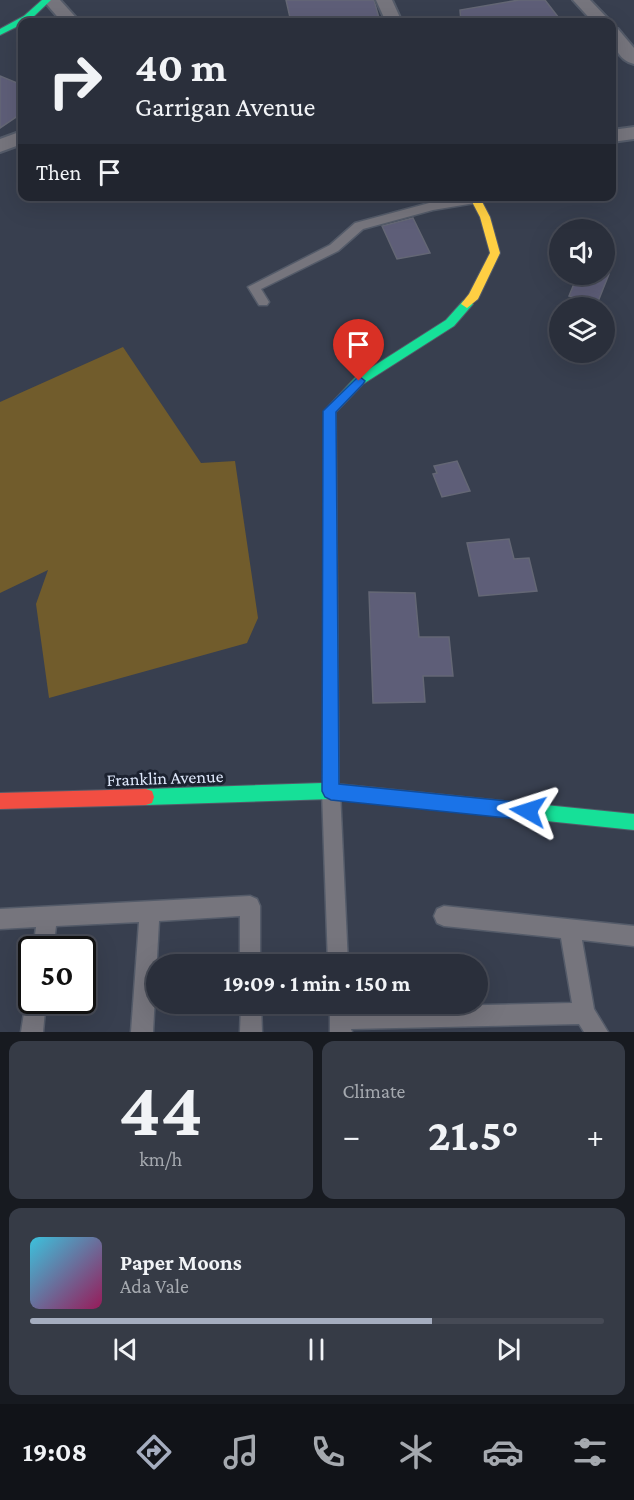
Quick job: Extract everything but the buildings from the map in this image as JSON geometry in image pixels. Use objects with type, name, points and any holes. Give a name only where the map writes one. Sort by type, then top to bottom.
[{"type":"street","points":[[27,18],[50,0],[67,18]]},
{"type":"street","points":[[384,0],[392,18]]},
{"type":"street","points":[[581,0],[598,18]]},
{"type":"street","points":[[0,32],[18,23]]},
{"type":"street","points":[[616,38],[634,59]]},
{"type":"street","points":[[616,135],[634,133]]},
{"type":"street","points":[[0,146],[18,139]]},
{"type":"street","points":[[331,791],[330,411],[359,381],[450,323],[474,296],[495,253],[485,217],[476,201]]},
{"type":"street","name":"Franklin Avenue","points":[[0,801],[331,791],[634,822]]},
{"type":"lane","points":[[263,302],[254,286],[334,248],[359,226],[459,201]]},
{"type":"lane","points":[[331,791],[338,954]]},
{"type":"lane","points":[[0,919],[250,906],[250,954]]},
{"type":"lane","points":[[142,1032],[150,911]]},
{"type":"lane","points":[[45,936],[48,916]]},
{"type":"lane","points":[[444,916],[634,936]]},
{"type":"lane","points":[[570,930],[584,1013],[597,1032]]},
{"type":"lane","points":[[340,1018],[584,1013]]},
{"type":"lane","points":[[32,1032],[34,1014]]},
{"type":"lane","points":[[250,1014],[250,1032]]},
{"type":"shaded area","points":[[123,347],[201,463],[235,461],[258,618],[247,643],[49,698],[36,604],[48,570],[0,593],[0,402]]},
{"type":"traffic: fast","points":[[27,18],[47,0]]},
{"type":"traffic: fast","points":[[0,32],[18,23]]},
{"type":"traffic: fast","points":[[331,791],[330,411],[359,381],[450,323],[467,304]]},
{"type":"traffic: fast","points":[[146,797],[331,791],[634,822]]},
{"type":"traffic: slow","points":[[467,304],[474,296],[495,253],[485,217],[477,201]]},
{"type":"traffic: jam","points":[[0,801],[146,797]]},
{"type":"route","points":[[359,381],[330,411],[331,791],[528,811]]}]
